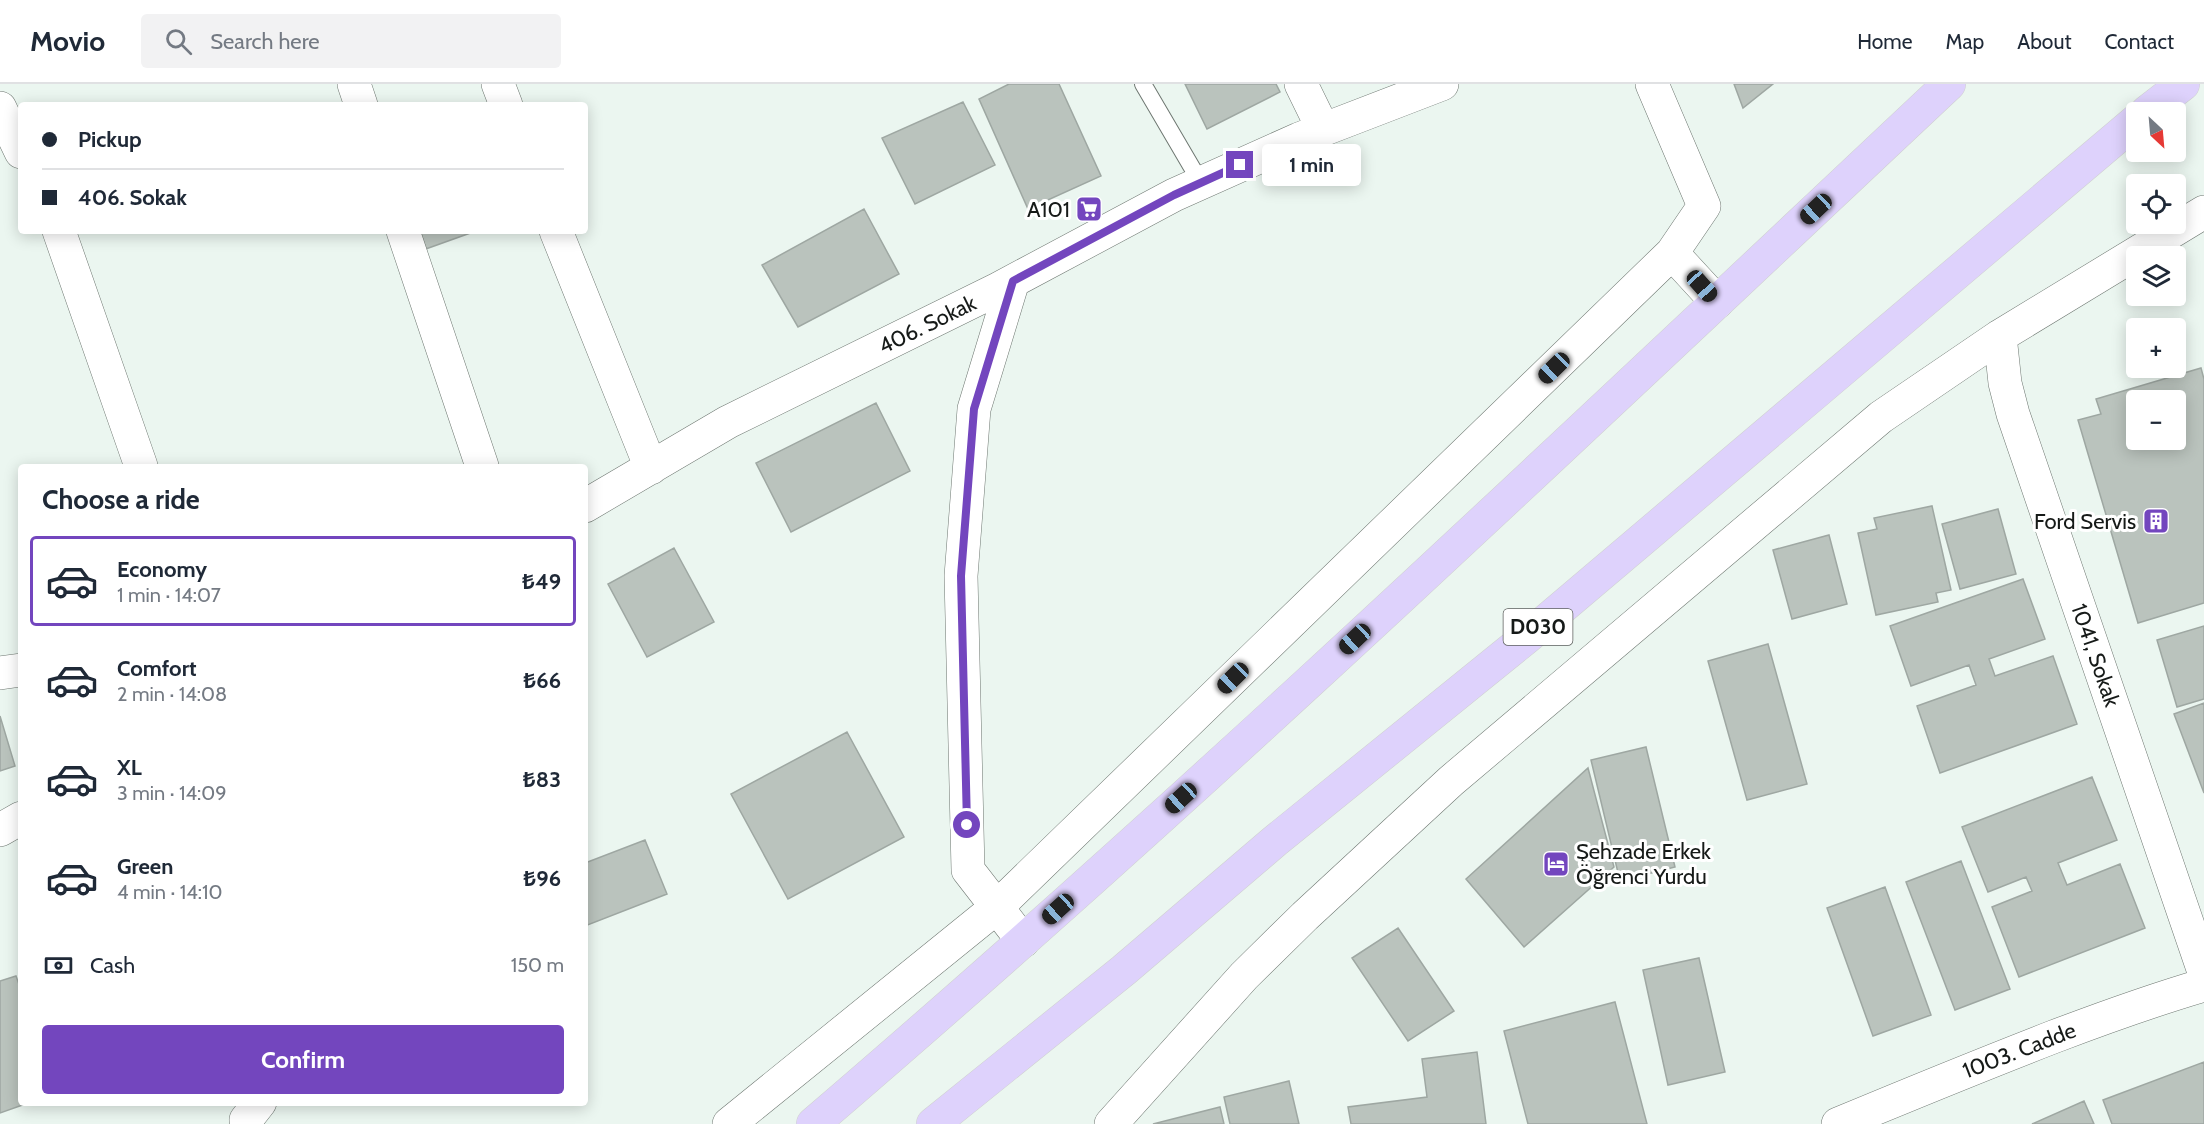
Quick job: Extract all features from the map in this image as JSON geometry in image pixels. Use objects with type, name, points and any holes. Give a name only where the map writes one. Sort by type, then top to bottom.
[{"type":"highway","points":[[813,1124],[956,1002],[1251,735],[1949,84]]},
{"type":"highway","points":[[2160,102],[2183,84]]},
{"type":"highway","name":"D030","points":[[933,1124],[1124,970],[1275,841],[1527,637],[2126,129]]},
{"type":"street","points":[[354,84],[360,102]]},
{"type":"street","points":[[498,84],[505,102]]},
{"type":"street","points":[[1301,84],[1323,129]]},
{"type":"street","name":"406. Sokak","points":[[588,504],[728,423],[1013,281],[1174,195],[1323,129],[1442,84]]},
{"type":"street","points":[[729,1124],[997,907],[1672,254],[1704,206],[1652,84]]},
{"type":"street","points":[[0,108],[18,146]]},
{"type":"street","points":[[1112,1124],[1244,976],[1305,916],[1452,781],[1881,417],[2000,336],[2204,212]]},
{"type":"street","points":[[59,234],[140,464]]},
{"type":"street","points":[[404,234],[481,464]]},
{"type":"street","points":[[557,234],[651,468]]},
{"type":"street","points":[[1672,254],[1717,302]]},
{"type":"street","points":[[1013,281],[974,409],[961,576],[968,870],[1023,940]]},
{"type":"street","name":"1041, Sokak","points":[[2000,336],[2006,383],[2013,414],[2204,972]]},
{"type":"street","points":[[0,673],[18,670]]},
{"type":"street","points":[[0,830],[18,820]]},
{"type":"street","name":"1003. Cadde","points":[[1838,1124],[1964,1071],[2169,995],[2204,985]]},
{"type":"street","points":[[247,1124],[246,1120],[257,1106]]},
{"type":"lane","points":[[1143,84],[1201,183]]},
{"type":"building","points":[[1009,84],[1059,84],[1101,176],[1028,209],[979,99]]},
{"type":"building","points":[[1185,84],[1276,84],[1280,92],[1207,129]]},
{"type":"building","points":[[1734,84],[1773,84],[1743,108]]},
{"type":"building","points":[[963,102],[995,165],[915,204],[882,138]]},
{"type":"building","points":[[864,209],[899,274],[798,327],[762,265]]},
{"type":"building","points":[[417,234],[468,234],[423,250]]},
{"type":"building","name":"Ford Servis","points":[[2201,368],[2204,379],[2204,603],[2138,623],[2078,420],[2101,414],[2096,399],[2126,390],[2126,450],[2186,450],[2186,390],[2126,390],[2167,378],[2186,378],[2186,372]]},
{"type":"building","points":[[876,403],[910,471],[791,532],[756,463]]},
{"type":"building","points":[[1932,506],[1951,590],[1936,593],[1938,602],[1876,615],[1858,533],[1877,529],[1874,518]]},
{"type":"building","points":[[1998,509],[2016,574],[1960,589],[1942,524]]},
{"type":"building","points":[[1829,535],[1847,604],[1792,619],[1773,550]]},
{"type":"building","points":[[674,548],[714,622],[647,657],[608,584]]},
{"type":"building","points":[[2023,579],[2045,639],[1989,659],[1995,676],[2053,656],[2077,724],[1940,773],[1917,706],[1976,685],[1969,665],[1911,686],[1890,626]]},
{"type":"building","points":[[2204,626],[2204,699],[2177,707],[2157,640]]},
{"type":"building","points":[[1768,644],[1807,784],[1747,800],[1708,661]]},
{"type":"building","points":[[2204,703],[2204,793],[2174,714]]},
{"type":"building","points":[[0,716],[15,766],[0,771]]},
{"type":"building","points":[[847,732],[904,837],[788,899],[731,794]]},
{"type":"building","points":[[1646,747],[1675,867],[1620,881],[1591,760]]},
{"type":"building","points":[[1588,768],[1614,867],[1524,947],[1466,879]]},
{"type":"building","points":[[2092,777],[2117,840],[2058,863],[2067,885],[2120,864],[2145,928],[2019,977],[1992,907],[2032,891],[2026,877],[1988,892],[1962,827]]},
{"type":"building","points":[[645,840],[667,894],[588,925],[588,862]]},
{"type":"building","points":[[1961,861],[2010,989],[1955,1010],[1906,882]]},
{"type":"building","points":[[1885,887],[1931,1015],[1873,1036],[1827,908]]},
{"type":"building","points":[[1398,928],[1454,1011],[1408,1041],[1352,958]]},
{"type":"building","points":[[1699,958],[1725,1072],[1668,1085],[1643,970]]},
{"type":"building","points":[[16,976],[18,982],[20,1106],[0,1113],[0,981]]},
{"type":"building","points":[[1615,1002],[1647,1124],[1528,1124],[1504,1031]]},
{"type":"building","points":[[1477,1052],[1486,1124],[1351,1124],[1348,1107],[1427,1097],[1422,1059]]},
{"type":"building","points":[[2204,1062],[2204,1124],[2112,1124],[2103,1100]]},
{"type":"building","points":[[1289,1081],[1299,1124],[1230,1124],[1224,1097]]},
{"type":"building","points":[[2084,1101],[2094,1124],[2032,1124]]},
{"type":"building","points":[[1220,1107],[1224,1124],[1153,1124]]},
{"type":"place","name":"A101","points":[[1089,209]]},
{"type":"place","name":"Ford Servis","points":[[2156,521]]},
{"type":"place","name":"Şehzade Erkek Öğrenci Yurdu","points":[[1556,864]]},
{"type":"route","points":[[967,825],[961,576],[974,409],[1013,281],[1174,195],[1240,165]]}]
